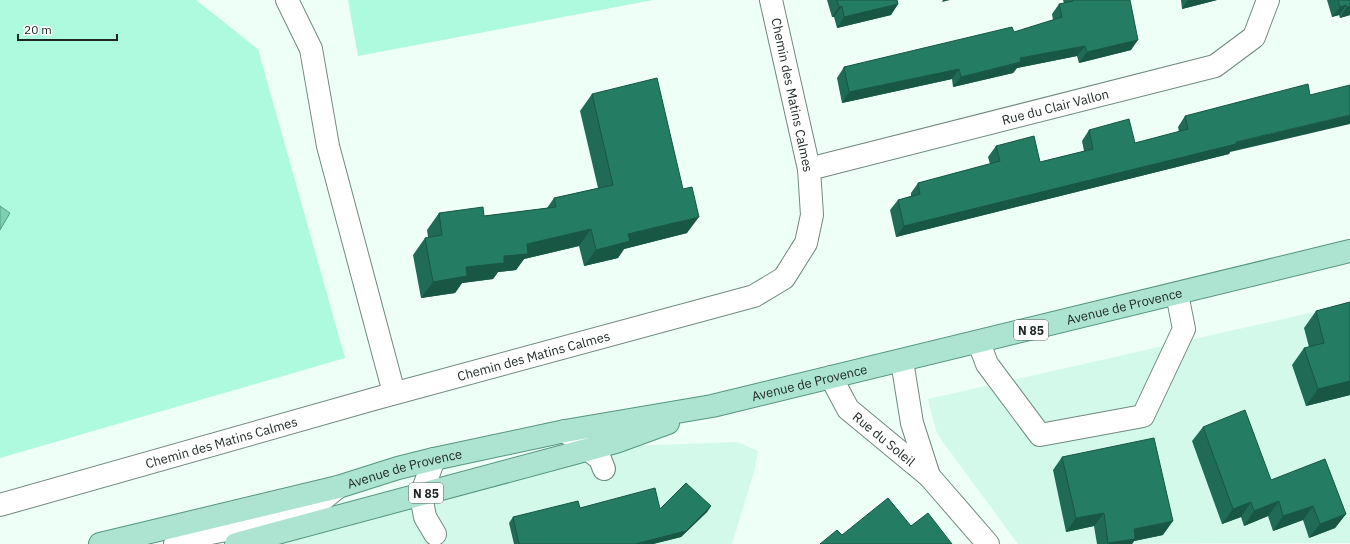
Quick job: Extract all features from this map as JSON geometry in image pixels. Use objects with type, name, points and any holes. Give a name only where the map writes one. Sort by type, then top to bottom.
[{"type":"main road","name":"Avenue de Provence","points":[[100,544],[338,487],[398,468],[434,459],[565,431],[712,406],[979,343],[1350,251]]},
{"type":"main road","name":"Avenue de Provence","points":[[236,544],[616,442],[712,406]]},
{"type":"street","points":[[287,0],[311,49],[328,146],[394,393]]},
{"type":"street","name":"Chemin des Matins Calmes","points":[[0,505],[394,393],[754,296],[784,278],[806,243],[812,215],[810,169],[771,0]]},
{"type":"street","name":"Rue du Clair Vallon","points":[[810,169],[1215,66],[1254,37],[1268,0]]},
{"type":"street","points":[[979,343],[987,364],[1040,436],[1143,416],[1184,329],[1177,294]]},
{"type":"street","name":"Rue du Soleil","points":[[902,361],[912,423],[929,476]]},
{"type":"street","name":"Rue du Soleil","points":[[831,377],[848,409],[929,476],[988,544]]},
{"type":"street","points":[[565,431],[600,459],[604,469]]},
{"type":"street","points":[[434,459],[421,495],[426,518],[435,534]]},
{"type":"street","points":[[175,544],[180,539],[221,531],[311,509],[338,487]]},
{"type":"shaded area","points":[[0,0],[196,0],[258,49],[345,358],[0,458]]},
{"type":"shaded area","points":[[348,0],[653,0],[358,56]]},
{"type":"shaded area","points":[[0,206],[10,213],[0,230]]},
{"type":"shaded area","points":[[1350,304],[1350,543],[1018,544],[937,434],[928,399]]},
{"type":"shaded area","points":[[737,442],[758,451],[754,472],[732,544],[256,544],[630,446]]},
{"type":"building","points":[[837,0],[897,0],[898,4],[844,17],[842,6],[839,7]]},
{"type":"building","points":[[1073,0],[1130,0],[1138,40],[1087,52],[1085,46],[1020,58],[1021,62],[961,77],[959,69],[849,92],[844,67],[1012,27],[1014,32],[1062,17],[1059,4]]},
{"type":"building","points":[[1338,0],[1350,0],[1350,6],[1347,7],[1346,5],[1340,7]]},
{"type":"building","points":[[657,78],[683,189],[692,187],[699,217],[628,234],[630,241],[596,250],[591,229],[527,244],[528,254],[504,256],[504,263],[466,267],[467,276],[433,282],[425,238],[442,235],[439,213],[483,207],[484,216],[556,207],[554,198],[613,185],[592,94]]},
{"type":"building","points":[[1308,84],[1310,95],[1350,85],[1350,115],[1236,142],[1236,144],[904,226],[898,200],[920,194],[918,183],[1000,161],[996,146],[1034,136],[1040,162],[1093,149],[1089,130],[1129,119],[1135,143],[1188,129],[1185,116]]},
{"type":"building","points":[[1350,302],[1350,381],[1318,389],[1304,348],[1324,343],[1316,311]]},
{"type":"building","points":[[1245,410],[1271,480],[1325,459],[1346,514],[1320,524],[1313,506],[1283,516],[1279,501],[1254,511],[1251,502],[1233,509],[1203,427]]},
{"type":"building","points":[[1154,438],[1173,521],[1134,529],[1135,539],[1108,543],[1104,513],[1076,518],[1062,457]]},
{"type":"building","points":[[686,483],[711,506],[686,531],[635,544],[519,544],[513,517],[578,501],[580,508],[655,488],[660,509]]},
{"type":"building","points":[[888,498],[911,526],[928,513],[952,544],[820,544],[837,530],[842,535]]}]
